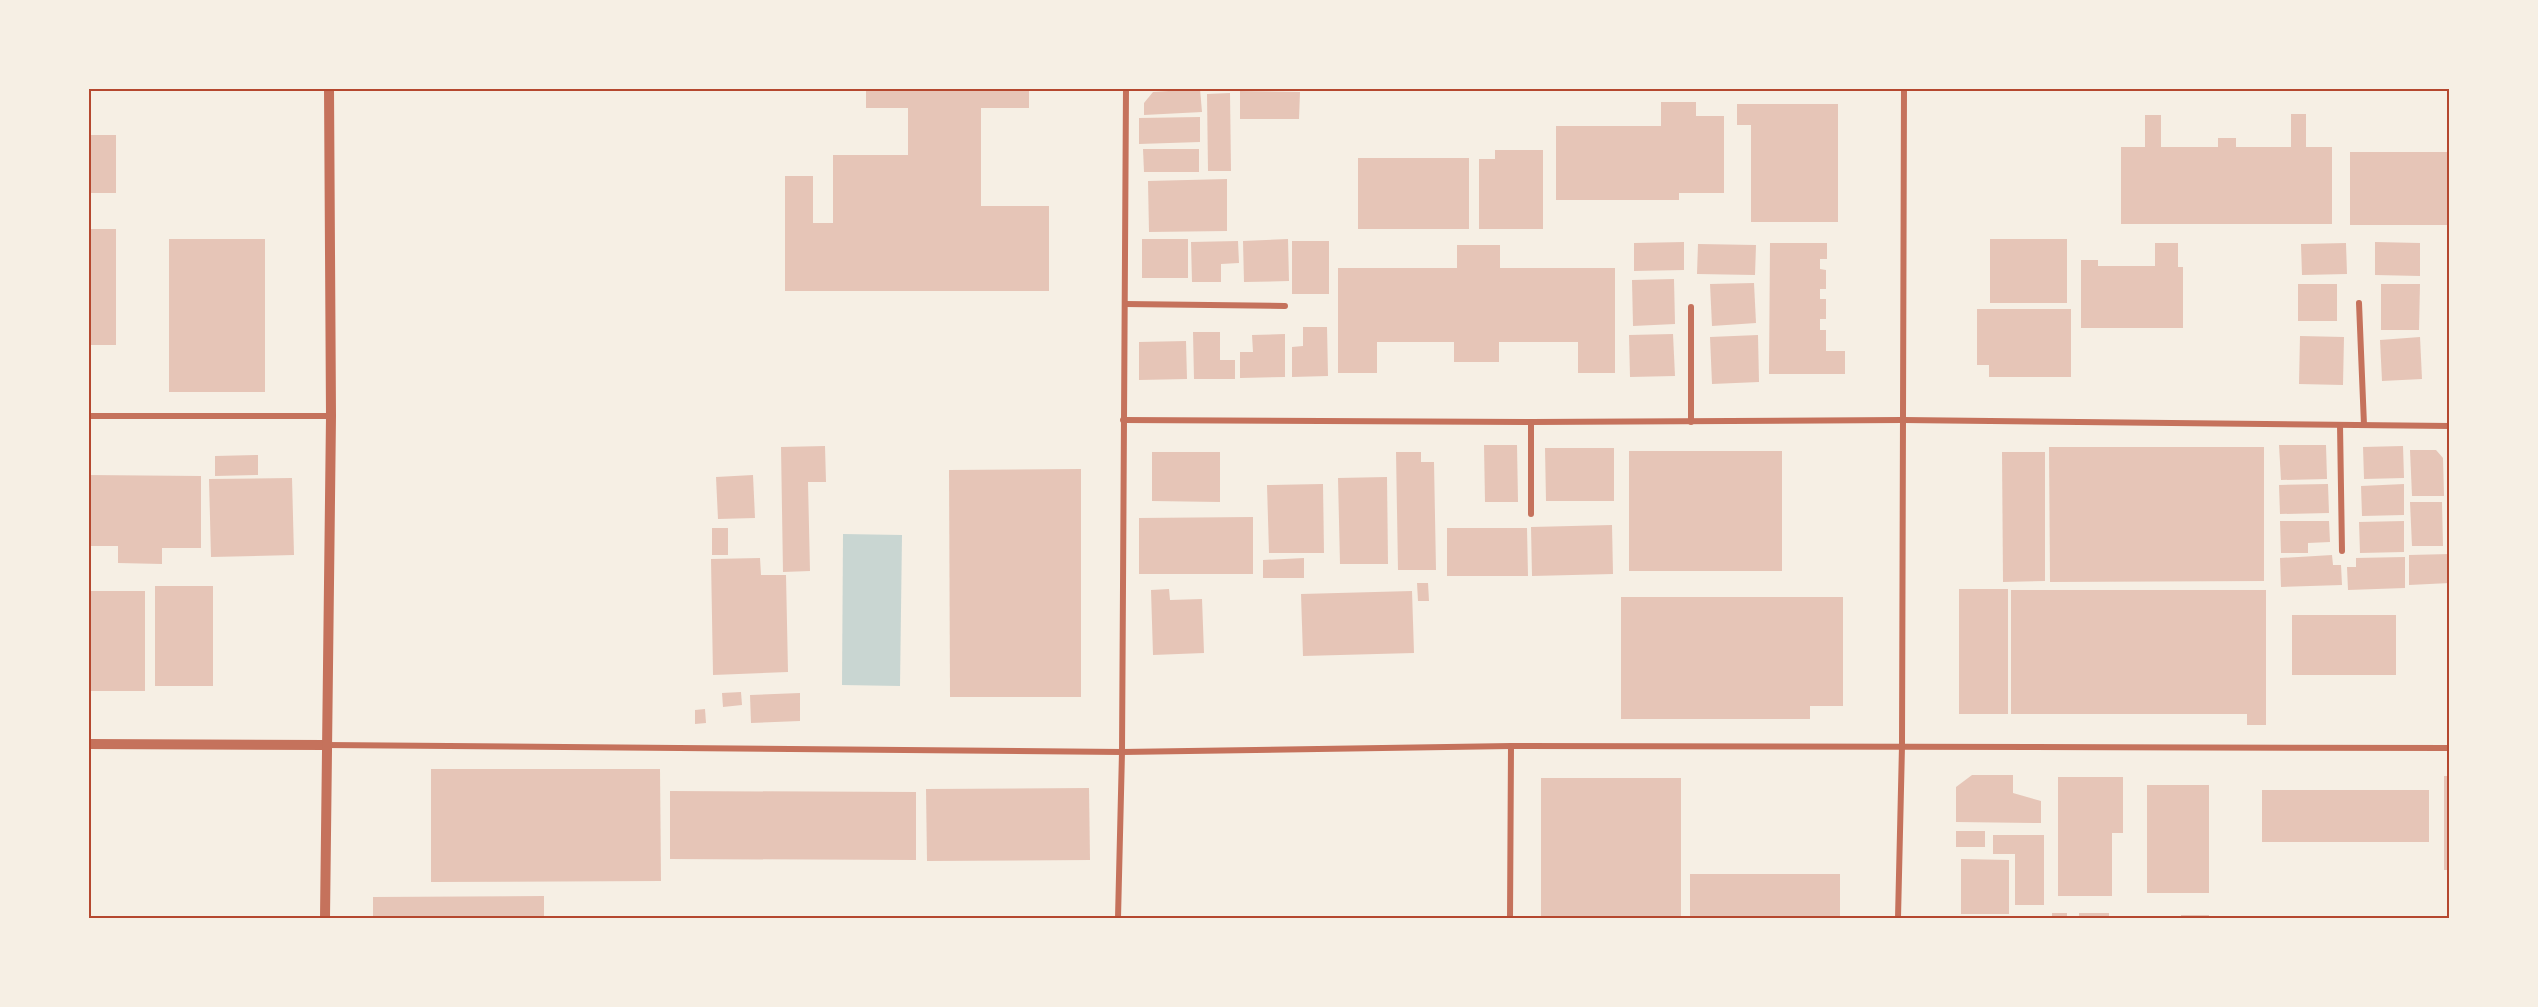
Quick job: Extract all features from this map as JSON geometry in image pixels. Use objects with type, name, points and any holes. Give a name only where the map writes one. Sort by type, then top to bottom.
[{"type":"street","points":[[325,918],[331,416],[329,88]]},
{"type":"street","points":[[1118,918],[1122,752],[1126,88]]},
{"type":"street","points":[[1898,918],[1902,746],[1904,88]]},
{"type":"street","points":[[2359,303],[2364,425]]},
{"type":"street","points":[[1125,304],[1285,306]]},
{"type":"street","points":[[1691,307],[1691,422]]},
{"type":"street","points":[[88,416],[331,416]]},
{"type":"street","points":[[1123,420],[1531,422],[1903,420],[2450,426]]},
{"type":"street","points":[[1531,422],[1531,514]]},
{"type":"street","points":[[2340,425],[2342,551]]},
{"type":"street","points":[[88,744],[1122,752],[1511,746],[2450,748]]},
{"type":"street","points":[[1510,918],[1511,746]]},
{"type":"shaded area","points":[[843,534],[902,535],[900,686],[842,685]]},
{"type":"building","points":[[866,88],[1029,88],[1029,108],[981,108],[981,206],[1049,206],[1049,291],[785,291],[785,176],[813,176],[813,223],[833,223],[833,155],[908,155],[908,108],[866,108]]},
{"type":"building","points":[[1200,89],[1202,112],[1144,115],[1144,103],[1153,92]]},
{"type":"building","points":[[1240,91],[1300,92],[1299,119],[1240,119]]},
{"type":"building","points":[[1230,93],[1231,171],[1208,171],[1207,94]]},
{"type":"building","points":[[1661,102],[1696,102],[1696,116],[1724,116],[1724,193],[1679,193],[1679,200],[1556,200],[1556,126],[1661,126]]},
{"type":"building","points":[[1737,104],[1838,104],[1838,222],[1751,222],[1751,125],[1737,125]]},
{"type":"building","points":[[2291,114],[2306,114],[2306,147],[2332,147],[2332,224],[2121,224],[2121,147],[2145,147],[2145,115],[2161,115],[2161,147],[2218,147],[2218,138],[2236,138],[2236,147],[2291,147]]},
{"type":"building","points":[[1200,117],[1200,142],[1139,144],[1139,118]]},
{"type":"building","points":[[88,135],[116,135],[116,193],[88,193]]},
{"type":"building","points":[[1143,149],[1199,149],[1199,172],[1144,172]]},
{"type":"building","points":[[1495,150],[1543,150],[1543,229],[1479,229],[1479,159],[1495,159]]},
{"type":"building","points":[[2350,152],[2450,152],[2450,225],[2350,225]]},
{"type":"building","points":[[1358,158],[1469,158],[1469,229],[1358,229]]},
{"type":"building","points":[[1227,179],[1227,231],[1149,232],[1148,181]]},
{"type":"building","points":[[88,229],[116,229],[116,345],[88,345]]},
{"type":"building","points":[[169,239],[265,239],[265,392],[169,392]]},
{"type":"building","points":[[1142,239],[1188,239],[1188,278],[1142,278]]},
{"type":"building","points":[[1288,239],[1289,281],[1244,282],[1243,241]]},
{"type":"building","points":[[1990,239],[2067,239],[2067,303],[1990,303]]},
{"type":"building","points":[[1238,241],[1239,263],[1221,264],[1221,282],[1192,282],[1191,242]]},
{"type":"building","points":[[1292,241],[1329,241],[1329,294],[1292,294]]},
{"type":"building","points":[[1684,242],[1684,270],[1634,271],[1634,243]]},
{"type":"building","points":[[2375,242],[2420,243],[2420,276],[2375,275]]},
{"type":"building","points":[[1770,243],[1827,243],[1827,259],[1820,259],[1820,269],[1826,270],[1826,289],[1820,289],[1820,299],[1826,299],[1826,319],[1820,319],[1820,330],[1826,330],[1826,351],[1845,351],[1845,374],[1769,374]]},
{"type":"building","points":[[2155,243],[2178,243],[2178,267],[2183,267],[2183,328],[2081,328],[2081,260],[2098,260],[2098,266],[2155,266]]},
{"type":"building","points":[[2346,243],[2347,274],[2302,275],[2301,244]]},
{"type":"building","points":[[1698,244],[1756,245],[1755,275],[1697,274]]},
{"type":"building","points":[[1457,245],[1500,245],[1500,268],[1615,268],[1615,373],[1578,373],[1578,342],[1499,342],[1499,362],[1454,362],[1454,342],[1377,342],[1377,373],[1338,373],[1338,268],[1457,268]]},
{"type":"building","points":[[1674,279],[1675,324],[1633,326],[1632,280]]},
{"type":"building","points":[[1754,283],[1756,323],[1712,326],[1710,284]]},
{"type":"building","points":[[2298,284],[2337,284],[2337,321],[2298,321]]},
{"type":"building","points":[[2381,284],[2420,284],[2419,330],[2381,330]]},
{"type":"building","points":[[1977,309],[2071,309],[2071,377],[1989,377],[1989,365],[1977,365]]},
{"type":"building","points":[[1303,327],[1327,327],[1328,376],[1292,377],[1292,347],[1303,346]]},
{"type":"building","points":[[1193,332],[1220,332],[1220,360],[1235,360],[1235,379],[1194,379]]},
{"type":"building","points":[[1285,334],[1285,377],[1240,378],[1240,352],[1253,352],[1252,335]]},
{"type":"building","points":[[1673,334],[1675,376],[1630,377],[1629,335]]},
{"type":"building","points":[[1758,335],[1759,382],[1712,384],[1710,337]]},
{"type":"building","points":[[2300,336],[2344,337],[2343,385],[2299,384]]},
{"type":"building","points":[[2420,337],[2422,379],[2382,381],[2380,340]]},
{"type":"building","points":[[1186,341],[1187,379],[1139,380],[1139,342]]},
{"type":"building","points":[[1484,445],[1517,445],[1518,502],[1485,502]]},
{"type":"building","points":[[2279,445],[2326,445],[2327,479],[2281,480]]},
{"type":"building","points":[[825,446],[826,482],[808,482],[810,571],[783,572],[781,447]]},
{"type":"building","points":[[2403,446],[2404,478],[2364,479],[2363,447]]},
{"type":"building","points":[[2049,447],[2264,447],[2264,581],[2050,582]]},
{"type":"building","points":[[1545,448],[1614,448],[1614,501],[1546,501]]},
{"type":"building","points":[[2410,450],[2436,450],[2443,458],[2444,496],[2412,496]]},
{"type":"building","points":[[1629,451],[1782,451],[1782,571],[1629,571]]},
{"type":"building","points":[[1152,452],[1220,452],[1220,502],[1152,501]]},
{"type":"building","points":[[1396,452],[1421,452],[1421,462],[1434,462],[1436,570],[1398,570]]},
{"type":"building","points":[[2002,452],[2045,452],[2045,581],[2003,582]]},
{"type":"building","points":[[258,455],[258,475],[215,476],[215,456]]},
{"type":"building","points":[[1081,469],[1081,697],[950,697],[949,470]]},
{"type":"building","points":[[88,475],[201,476],[201,548],[162,548],[162,564],[118,563],[118,546],[88,546]]},
{"type":"building","points":[[753,475],[755,518],[718,519],[716,477]]},
{"type":"building","points":[[1387,477],[1388,564],[1340,564],[1338,478]]},
{"type":"building","points":[[292,478],[294,555],[211,557],[209,479]]},
{"type":"building","points":[[1323,484],[1324,553],[1269,553],[1267,485]]},
{"type":"building","points":[[2328,484],[2329,513],[2280,514],[2279,485]]},
{"type":"building","points":[[2404,484],[2404,515],[2362,516],[2361,486]]},
{"type":"building","points":[[2410,502],[2442,502],[2443,546],[2412,546]]},
{"type":"building","points":[[1253,517],[1253,574],[1139,574],[1139,518]]},
{"type":"building","points":[[2280,521],[2329,521],[2330,542],[2308,543],[2308,553],[2281,553]]},
{"type":"building","points":[[2404,521],[2404,552],[2360,553],[2359,522]]},
{"type":"building","points":[[1612,525],[1613,574],[1532,576],[1531,527]]},
{"type":"building","points":[[712,528],[728,528],[728,555],[712,555]]},
{"type":"building","points":[[1447,528],[1527,528],[1528,576],[1447,576]]},
{"type":"building","points":[[2450,554],[2450,583],[2409,585],[2409,555]]},
{"type":"building","points":[[2332,555],[2333,565],[2341,565],[2342,585],[2281,587],[2280,558]]},
{"type":"building","points":[[2405,557],[2405,588],[2348,590],[2347,567],[2356,567],[2356,558]]},
{"type":"building","points":[[760,558],[761,575],[786,575],[788,672],[713,675],[711,559]]},
{"type":"building","points":[[1304,558],[1304,578],[1263,578],[1263,560]]},
{"type":"building","points":[[1417,583],[1428,583],[1429,601],[1418,601]]},
{"type":"building","points":[[155,586],[213,586],[213,686],[155,686]]},
{"type":"building","points":[[1169,589],[1170,600],[1202,599],[1204,653],[1153,655],[1151,590]]},
{"type":"building","points":[[1959,589],[2008,589],[2008,714],[1959,714]]},
{"type":"building","points":[[2011,590],[2266,590],[2266,725],[2247,725],[2247,714],[2011,714]]},
{"type":"building","points":[[88,591],[145,591],[145,691],[88,691]]},
{"type":"building","points":[[1412,591],[1414,653],[1303,656],[1301,594]]},
{"type":"building","points":[[1621,597],[1843,597],[1843,706],[1810,706],[1810,719],[1621,719]]},
{"type":"building","points":[[2292,615],[2396,615],[2396,675],[2292,675]]},
{"type":"building","points":[[741,692],[742,705],[723,707],[722,693]]},
{"type":"building","points":[[800,693],[800,721],[751,723],[750,695]]},
{"type":"building","points":[[705,709],[706,723],[695,724],[695,710]]},
{"type":"building","points":[[431,769],[660,769],[661,881],[431,882]]},
{"type":"building","points":[[1972,775],[2013,775],[2013,793],[2041,801],[2041,823],[1956,822],[1956,787]]},
{"type":"building","points":[[2444,776],[2450,776],[2450,870],[2444,870]]},
{"type":"building","points":[[2058,777],[2123,777],[2123,833],[2112,833],[2112,896],[2058,896]]},
{"type":"building","points":[[1541,778],[1681,778],[1681,918],[1541,918]]},
{"type":"building","points":[[2147,785],[2209,785],[2209,893],[2147,893]]},
{"type":"building","points":[[1089,788],[1090,860],[927,861],[926,789]]},
{"type":"building","points":[[2262,790],[2429,790],[2429,842],[2262,842]]},
{"type":"building","points":[[670,791],[916,792],[916,860],[670,859]]},
{"type":"building","points":[[1956,831],[1985,831],[1985,847],[1956,847]]},
{"type":"building","points":[[1993,835],[2044,835],[2044,905],[2015,905],[2015,854],[1993,854]]},
{"type":"building","points":[[1961,859],[2009,860],[2009,914],[1961,914]]},
{"type":"building","points":[[1690,874],[1840,874],[1840,918],[1690,918]]},
{"type":"building","points":[[544,896],[544,918],[373,918],[373,897]]},
{"type":"building","points":[[2052,913],[2067,913],[2067,918],[2052,918]]},
{"type":"building","points":[[2079,913],[2109,913],[2109,918],[2079,918]]},
{"type":"building","points":[[2181,915],[2209,915],[2209,918],[2181,918]]}]
